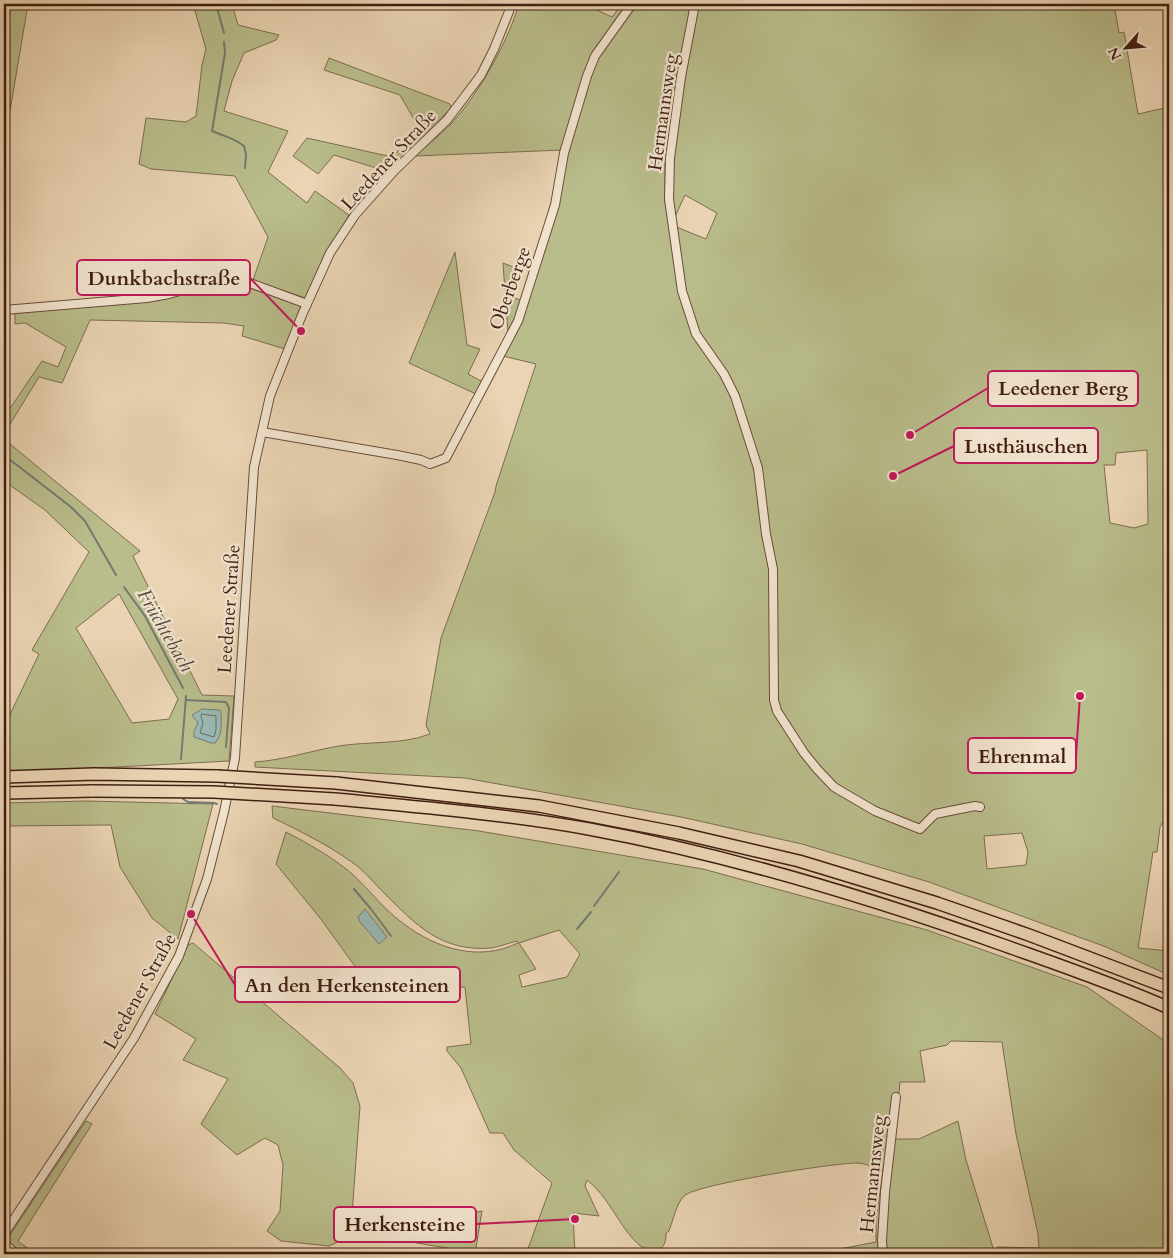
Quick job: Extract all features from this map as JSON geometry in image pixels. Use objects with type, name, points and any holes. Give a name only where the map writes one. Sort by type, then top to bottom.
[{"type":"highway","points":[[4,777],[94,774],[217,776],[336,783],[539,806],[679,834],[799,861],[946,906],[1169,988]]},
{"type":"highway","points":[[4,793],[93,791],[214,792],[335,799],[508,817],[590,830],[700,854],[800,879],[932,920],[1120,987],[1169,1008]]},
{"type":"street","name":"Leedener Straße","points":[[4,1234],[134,1038],[180,956],[208,879],[222,821],[234,758],[254,468],[270,396],[307,304],[330,253],[355,215],[395,170],[447,120],[481,75],[494,50],[512,4]]},
{"type":"street","name":"Oberberge","points":[[262,432],[397,455],[430,464],[446,458],[518,321],[555,205],[564,154],[587,76],[595,56],[632,4]]},
{"type":"street","name":"Hermannsweg","points":[[695,4],[681,77],[670,158],[669,199],[682,290],[696,334],[724,374],[735,396],[758,468],[766,534],[773,569],[773,688],[777,711],[816,770],[834,787],[875,811],[920,829],[934,814],[980,806]]},
{"type":"street","points":[[4,310],[147,298],[236,278],[307,304]]},
{"type":"street","name":"Hermannsweg","points":[[883,1254],[885,1192],[896,1097]]},
{"type":"street","points":[[4,1243],[16,1254]]},
{"type":"green space","points":[[4,4],[28,4],[10,111],[4,109]]},
{"type":"green space","points":[[193,4],[232,4],[238,25],[279,35],[276,40],[244,53],[232,81],[224,111],[288,131],[268,172],[307,203],[315,191],[349,215],[305,298],[253,280],[268,237],[235,176],[151,169],[139,164],[146,118],[186,122],[196,116],[202,65],[206,49]]},
{"type":"green space","points":[[519,4],[584,4],[612,17],[622,4],[1114,4],[1119,33],[1124,32],[1138,114],[1169,107],[1169,812],[1160,827],[1157,852],[1153,852],[1138,948],[1169,951],[1169,975],[1106,947],[929,882],[802,844],[681,817],[465,778],[255,767],[255,762],[339,746],[408,740],[430,734],[426,725],[441,638],[495,492],[536,364],[503,356],[524,316],[574,132],[563,150],[415,156],[450,125],[471,100],[499,52]],"holes":[[[665,161],[670,162],[671,202],[674,219],[685,195],[717,213],[706,239],[669,224],[665,202]],[[1147,450],[1148,524],[1134,528],[1110,523],[1104,465],[1115,465],[1116,453]],[[1022,833],[1028,852],[1026,865],[987,869],[984,836]]]},
{"type":"green space","points":[[329,58],[450,104],[451,108],[389,172],[334,155],[318,174],[293,156],[307,138],[392,157],[420,130],[400,95],[324,70]]},
{"type":"green space","points":[[455,252],[467,345],[480,349],[468,374],[483,382],[476,394],[409,363]]},
{"type":"green space","points":[[503,263],[516,268],[509,297],[522,300],[508,333]]},
{"type":"green space","points":[[222,282],[235,282],[301,305],[285,349],[242,336],[244,326],[224,323],[90,320],[62,383],[39,377],[4,434],[4,404],[11,407],[42,361],[58,367],[66,347],[25,323],[15,324],[15,312],[146,301],[175,296]]},
{"type":"green space","points":[[4,439],[140,551],[133,556],[202,695],[234,696],[229,761],[4,773],[4,727],[39,654],[32,650],[89,552],[45,510],[4,481]],"holes":[[[119,594],[178,699],[169,719],[132,723],[76,628]]]},
{"type":"green space","points":[[86,801],[213,804],[178,939],[152,918],[120,867],[111,825],[4,826],[4,803]]},
{"type":"green space","points":[[272,806],[479,831],[703,869],[927,930],[1087,987],[1169,1044],[1169,1254],[999,1254],[997,1247],[1039,1248],[1038,1234],[1016,1134],[1002,1042],[951,1041],[947,1045],[920,1051],[925,1082],[900,1082],[895,1139],[919,1139],[958,1121],[966,1160],[995,1254],[814,1254],[876,1242],[876,1219],[883,1171],[857,1163],[822,1166],[767,1175],[694,1191],[681,1199],[669,1231],[666,1233],[663,1246],[656,1250],[645,1249],[635,1241],[607,1201],[587,1180],[585,1186],[599,1216],[573,1213],[575,1254],[526,1254],[552,1183],[514,1150],[503,1133],[490,1133],[461,1068],[447,1051],[447,1047],[471,1044],[465,987],[415,991],[378,998],[320,918],[276,864],[286,832],[344,867],[397,918],[430,940],[444,946],[473,952],[503,949],[518,943],[517,941],[491,948],[473,948],[458,946],[444,941],[418,925],[356,865],[326,845],[273,818]],"holes":[[[559,930],[580,954],[567,977],[522,987],[519,975],[536,969],[519,943]]]},
{"type":"green space","points":[[193,943],[340,1068],[353,1083],[360,1106],[351,1228],[343,1240],[329,1246],[281,1241],[267,1231],[280,1211],[283,1165],[278,1145],[265,1138],[237,1155],[201,1124],[228,1079],[183,1060],[196,1039],[155,1014],[188,945]]},
{"type":"green space","points":[[86,1121],[92,1124],[18,1241],[35,1254],[20,1254],[11,1246],[8,1238]]},
{"type":"green space","points":[[482,1211],[475,1254],[369,1235],[366,1227],[410,1223]]},
{"type":"water","points":[[202,709],[220,710],[221,712],[220,733],[215,743],[194,737],[194,731],[198,723],[192,715]]},
{"type":"water","points":[[365,909],[387,937],[379,944],[358,917]]},
{"type":"waterway","points":[[216,4],[224,33]]},
{"type":"waterway","points":[[224,42],[225,53],[212,131],[244,146],[246,154],[245,168]]},
{"type":"waterway","name":"Früchtebach","points":[[4,455],[71,507],[85,521],[116,575]]},
{"type":"waterway","name":"Früchtebach","points":[[124,587],[145,616],[183,688]]},
{"type":"waterway","name":"Früchtebach","points":[[181,759],[186,696]]},
{"type":"waterway","points":[[186,700],[226,702],[229,708],[226,747]]},
{"type":"waterway","name":"Früchtebach","points":[[183,799],[188,802],[217,804]]},
{"type":"waterway","points":[[594,906],[619,872]]},
{"type":"waterway","points":[[354,889],[391,936]]},
{"type":"waterway","points":[[577,929],[591,912]]},
{"type":"place","name":"Dunkbachstraße","points":[[301,331]]},
{"type":"place","name":"Leedener Berg","points":[[910,435]]},
{"type":"place","name":"Lusthäuschen","points":[[893,476]]},
{"type":"place","name":"Ehrenmal","points":[[1080,696]]},
{"type":"place","name":"An den Herkensteinen","points":[[191,914]]},
{"type":"place","name":"Herkensteine","points":[[575,1219]]}]
